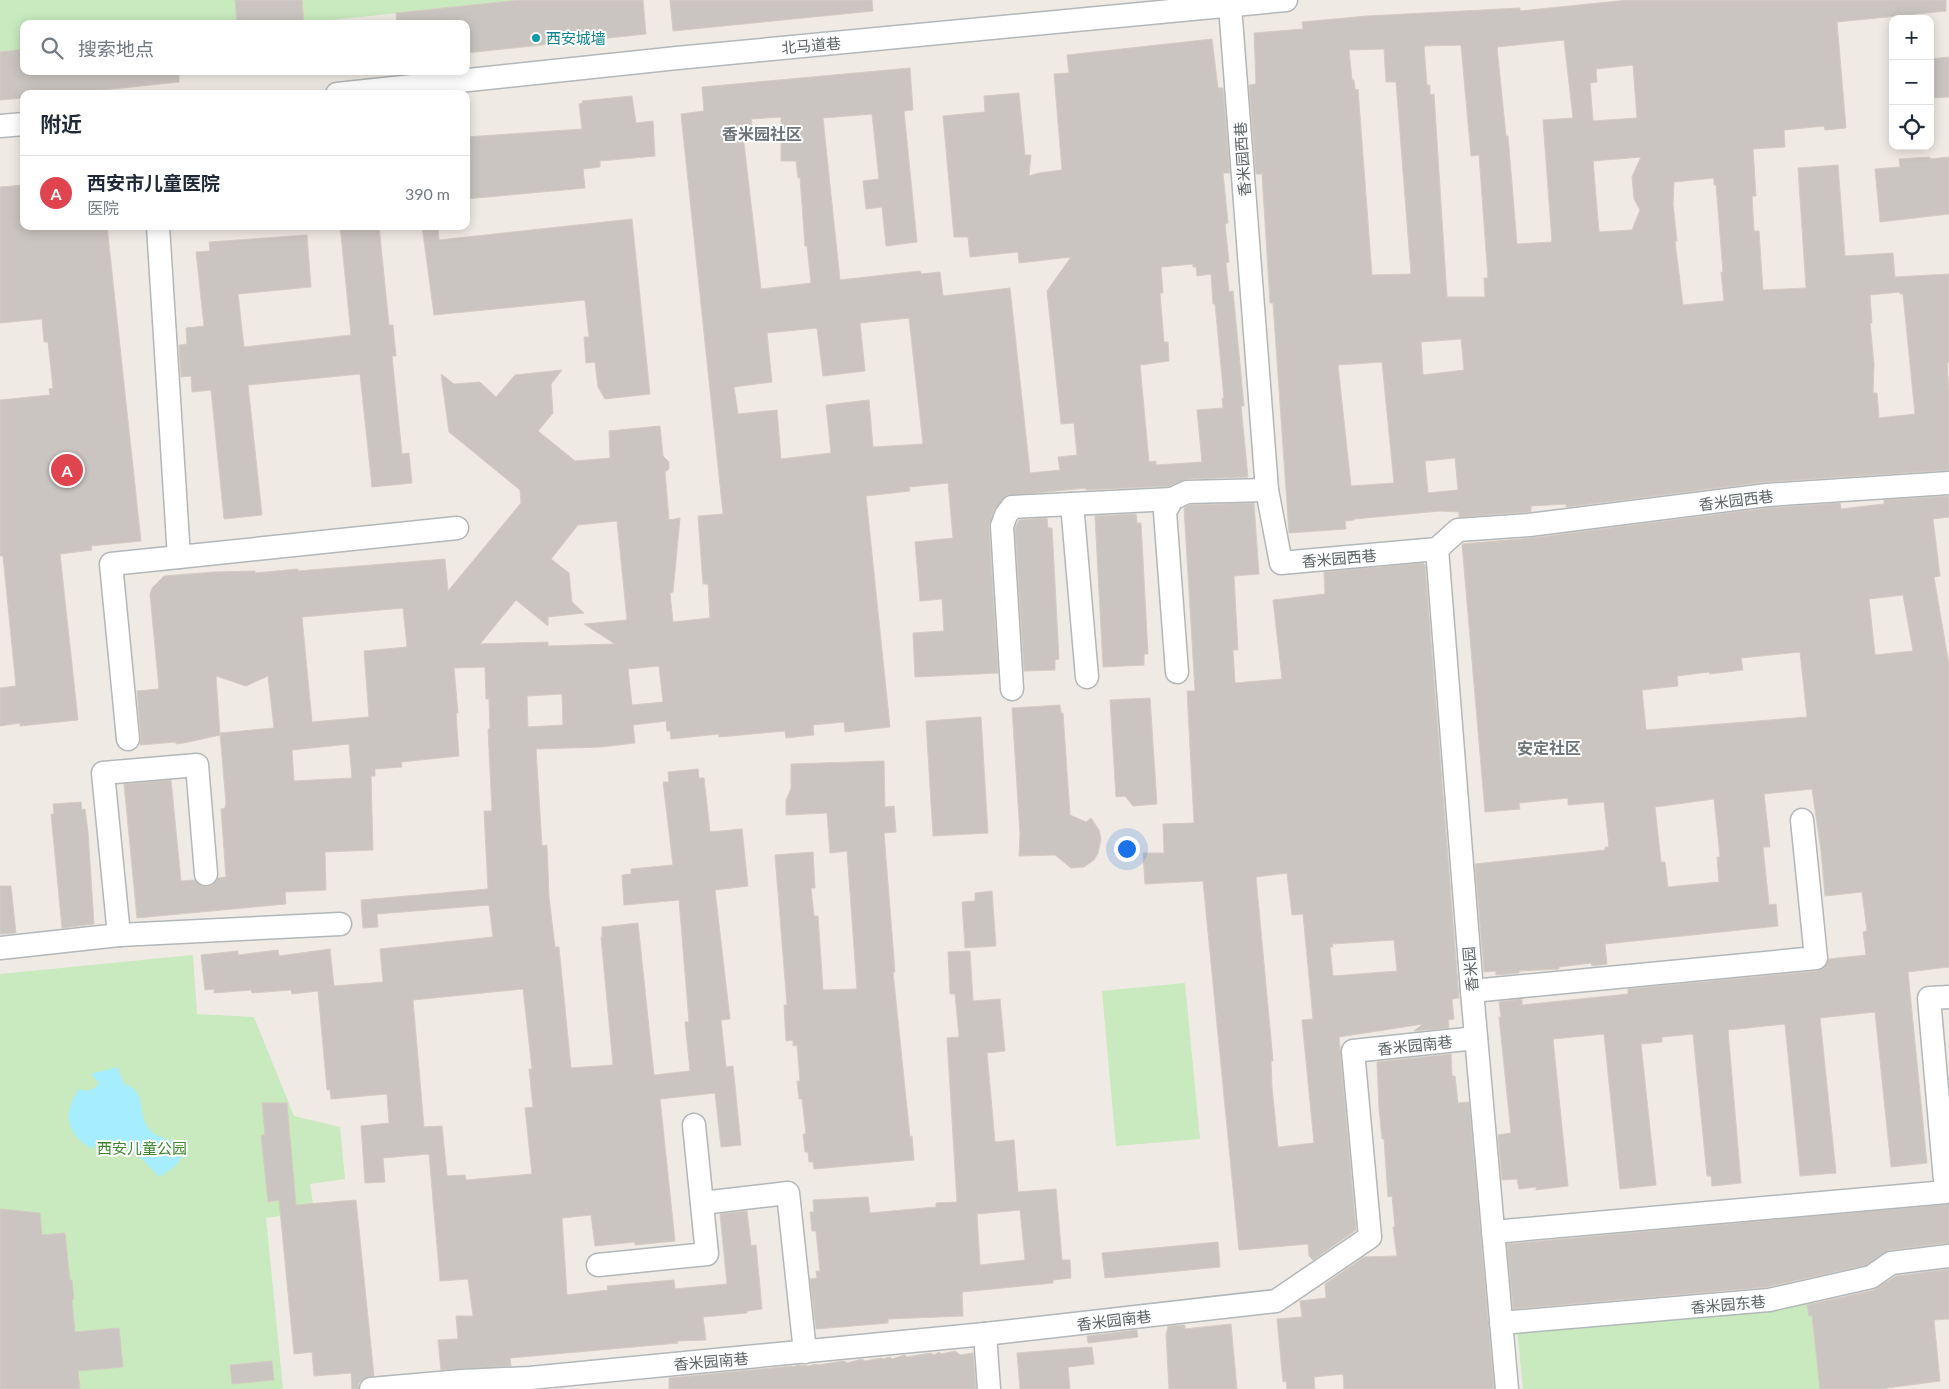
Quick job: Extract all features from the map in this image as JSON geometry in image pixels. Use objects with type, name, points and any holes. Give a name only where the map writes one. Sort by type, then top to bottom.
[{"type":"street","name":"北马道巷","points":[[376,90],[687,57],[1286,0]]},
{"type":"street","name":"香米园西巷","points":[[1230,6],[1267,490],[1281,563],[1437,548],[1458,530],[1529,525],[1767,495],[1949,483]]},
{"type":"street","points":[[0,126],[20,124]]},
{"type":"street","points":[[158,230],[179,557]]},
{"type":"street","points":[[1012,689],[1002,526],[1006,515],[1012,507],[1172,499],[1187,492],[1267,490]]},
{"type":"street","points":[[1172,499],[1165,512],[1177,672]]},
{"type":"street","points":[[1072,504],[1087,677]]},
{"type":"street","points":[[128,739],[111,564],[456,528]]},
{"type":"street","name":"香米园","points":[[1437,548],[1472,991],[1507,1389]]},
{"type":"street","points":[[119,935],[103,773],[197,765],[206,874]]},
{"type":"street","points":[[1472,991],[1816,958],[1802,820]]},
{"type":"street","points":[[0,948],[119,935],[340,924]]},
{"type":"street","points":[[1493,1232],[1946,1192],[1929,998],[1949,996]]},
{"type":"street","name":"香米园南巷","points":[[371,1389],[462,1381],[531,1384],[1276,1301],[1370,1237],[1353,1051],[1476,1038]]},
{"type":"street","points":[[598,1265],[707,1254],[694,1125]]},
{"type":"street","points":[[702,1203],[788,1193],[805,1352]]},
{"type":"street","name":"香米园东巷","points":[[1501,1323],[1769,1300],[1871,1277],[1891,1263],[1949,1256]]},
{"type":"street","points":[[985,1334],[989,1389]]},
{"type":"green space","points":[[0,0],[235,0],[237,20],[20,20],[20,50],[0,52]]},
{"type":"green space","points":[[302,0],[520,0],[332,20],[304,20]]},
{"type":"green space","name":"西安儿童公园","points":[[193,955],[197,1014],[254,1017],[294,1116],[340,1127],[345,1179],[310,1184],[314,1211],[266,1218],[283,1389],[0,1389],[0,974]]},
{"type":"green space","points":[[1185,983],[1200,1139],[1116,1146],[1102,991]]},
{"type":"green space","points":[[1812,1298],[1823,1389],[1523,1389],[1516,1321]]},
{"type":"water","points":[[117,1067],[124,1084],[135,1090],[138,1095],[149,1129],[174,1143],[180,1148],[182,1153],[178,1163],[159,1177],[140,1157],[126,1147],[118,1143],[100,1140],[92,1149],[83,1143],[72,1130],[69,1122],[70,1106],[79,1089],[88,1091],[96,1087],[99,1083],[91,1074]]},
{"type":"building","points":[[235,0],[302,0],[304,20],[237,20]]},
{"type":"building","points":[[520,0],[643,0],[646,34],[470,53],[470,20],[397,20],[396,13]]},
{"type":"building","points":[[670,0],[872,0],[873,11],[673,31]]},
{"type":"building","points":[[1628,0],[1946,0],[1946,11],[1889,15],[1889,17],[1837,22],[1846,128],[1825,130],[1824,126],[1784,130],[1785,147],[1753,149],[1756,196],[1752,196],[1754,231],[1759,231],[1763,290],[1806,288],[1798,168],[1838,165],[1845,256],[1893,253],[1895,277],[1949,274],[1949,363],[1947,363],[1949,470],[1765,482],[1566,507],[1566,504],[1531,506],[1531,512],[1459,517],[1459,512],[1440,511],[1354,519],[1345,521],[1346,529],[1289,533],[1273,303],[1270,303],[1262,174],[1256,174],[1249,85],[1256,84],[1254,33],[1303,29],[1302,22],[1367,16],[1520,8],[1520,11]],"holes":[[[1564,40],[1573,118],[1543,120],[1552,242],[1517,244],[1508,136],[1506,136],[1497,47]],[[1461,45],[1471,156],[1479,155],[1488,278],[1484,278],[1485,297],[1447,297],[1434,94],[1430,95],[1430,85],[1427,85],[1424,46]],[[1384,49],[1386,82],[1396,82],[1411,274],[1372,275],[1358,89],[1355,90],[1354,80],[1352,80],[1349,50]],[[1633,65],[1637,118],[1593,121],[1590,83],[1597,82],[1596,69]],[[1641,157],[1632,177],[1634,199],[1640,210],[1632,230],[1599,232],[1593,161]],[[1714,178],[1724,301],[1683,305],[1675,241],[1677,241],[1673,204],[1674,182]],[[1900,292],[1900,294],[1903,294],[1915,414],[1879,418],[1877,393],[1873,393],[1874,364],[1870,323],[1872,323],[1870,295]],[[1461,339],[1464,370],[1423,375],[1421,342]],[[1382,362],[1394,483],[1351,486],[1338,365]],[[1455,458],[1458,490],[1428,493],[1425,461]]]},
{"type":"building","points":[[1212,39],[1218,88],[1223,88],[1230,173],[1223,173],[1228,223],[1225,224],[1229,262],[1226,263],[1229,292],[1233,291],[1244,406],[1241,406],[1248,477],[1187,479],[1169,486],[1086,490],[1086,488],[1006,496],[994,510],[989,526],[998,673],[915,677],[913,633],[944,631],[942,599],[920,601],[915,542],[953,538],[948,483],[909,487],[910,491],[866,496],[890,727],[845,732],[844,722],[813,725],[814,735],[786,738],[785,731],[719,737],[719,734],[671,739],[670,731],[667,731],[666,721],[633,725],[635,743],[601,747],[536,749],[542,846],[547,845],[549,897],[555,947],[559,947],[571,1068],[613,1065],[601,937],[602,927],[638,923],[654,1075],[690,1071],[685,1022],[689,1022],[679,900],[624,905],[622,875],[631,874],[631,869],[673,865],[663,782],[669,782],[668,772],[698,769],[699,778],[704,778],[710,832],[742,829],[748,886],[715,890],[730,1019],[721,1020],[726,1067],[733,1066],[741,1145],[721,1147],[715,1093],[660,1099],[675,1241],[595,1246],[591,1215],[562,1218],[567,1295],[608,1290],[607,1286],[674,1280],[675,1289],[727,1284],[720,1214],[747,1211],[751,1246],[756,1245],[762,1309],[747,1311],[747,1313],[703,1317],[706,1340],[677,1341],[678,1343],[510,1358],[511,1366],[441,1370],[438,1340],[458,1339],[456,1316],[473,1316],[468,1279],[440,1281],[429,1154],[383,1158],[385,1182],[365,1183],[361,1126],[389,1123],[387,1094],[331,1099],[330,1090],[327,1090],[318,991],[292,994],[291,990],[252,993],[251,990],[214,993],[214,989],[205,990],[201,955],[238,951],[238,955],[278,950],[279,956],[330,949],[334,986],[383,982],[380,949],[493,937],[489,905],[377,914],[378,927],[363,928],[361,900],[488,889],[484,811],[492,811],[488,729],[490,729],[489,699],[486,699],[485,667],[454,668],[459,756],[401,762],[402,767],[375,769],[375,776],[371,776],[373,850],[325,852],[326,890],[285,892],[286,904],[137,918],[124,784],[171,780],[181,881],[195,880],[201,886],[207,887],[213,885],[218,878],[226,877],[221,809],[225,808],[226,803],[220,733],[274,728],[268,676],[246,686],[216,676],[220,735],[176,744],[176,742],[140,745],[137,691],[159,689],[150,594],[152,588],[164,576],[214,572],[255,571],[255,573],[298,569],[298,571],[445,559],[448,591],[521,503],[520,490],[449,432],[441,374],[454,384],[480,382],[496,397],[515,375],[562,370],[551,384],[553,413],[538,431],[575,461],[610,458],[609,431],[660,426],[663,456],[669,462],[669,469],[665,472],[669,520],[680,518],[673,592],[670,593],[673,622],[710,618],[708,584],[703,584],[698,516],[723,514],[681,114],[704,111],[702,87],[910,68],[913,110],[904,111],[917,242],[886,246],[882,207],[866,209],[863,181],[879,179],[872,114],[823,118],[840,280],[920,271],[921,274],[940,272],[943,296],[1010,288],[1030,473],[1060,470],[1058,457],[1077,455],[1074,423],[1061,424],[1047,291],[1071,257],[1019,263],[1018,252],[970,257],[968,237],[954,237],[943,116],[985,112],[984,96],[1019,93],[1025,155],[1031,155],[1029,176],[1062,170],[1054,74],[1069,73],[1067,55]],"holes":[[[781,117],[781,161],[796,161],[798,178],[800,177],[805,246],[807,246],[811,283],[761,289],[742,126],[752,125],[751,119]],[[1193,264],[1193,267],[1196,267],[1197,276],[1211,274],[1224,398],[1222,398],[1223,408],[1197,410],[1202,462],[1156,465],[1156,461],[1149,462],[1140,365],[1169,361],[1168,342],[1164,342],[1160,293],[1163,293],[1161,267]],[[909,318],[923,444],[873,447],[869,400],[826,405],[831,453],[781,459],[777,410],[738,414],[734,387],[772,382],[767,333],[817,328],[823,376],[865,371],[860,323]],[[617,521],[627,620],[584,624],[615,644],[548,646],[548,642],[480,644],[516,600],[548,626],[548,617],[584,613],[572,602],[569,573],[551,559],[578,525]],[[403,608],[407,647],[364,651],[369,717],[312,722],[302,617]],[[659,666],[663,702],[632,705],[628,669]],[[562,694],[563,725],[528,727],[527,696]],[[349,744],[352,778],[294,781],[292,750]],[[523,989],[532,1069],[529,1069],[533,1107],[525,1108],[532,1174],[466,1180],[465,1175],[447,1176],[442,1126],[424,1127],[413,1000]]]},
{"type":"building","points":[[20,50],[20,75],[179,75],[179,82],[103,90],[20,90],[20,98],[0,100],[0,52]]},
{"type":"building","points":[[1949,57],[1949,97],[1934,98],[1934,59]]},
{"type":"building","points":[[632,96],[636,123],[653,121],[655,156],[600,161],[600,167],[583,169],[585,188],[470,199],[470,137],[582,129],[579,104],[583,103],[582,101]]},
{"type":"building","points":[[1930,157],[1930,159],[1949,157],[1949,214],[1880,222],[1875,169],[1900,167],[1899,159]]},
{"type":"building","points":[[20,185],[20,230],[107,230],[141,541],[91,546],[92,550],[60,554],[78,720],[20,726],[20,723],[0,726],[0,688],[16,686],[3,556],[0,556],[0,400],[50,395],[49,389],[53,388],[48,342],[44,342],[42,319],[0,323],[0,187]]},
{"type":"building","points":[[632,219],[650,394],[605,399],[598,387],[595,362],[586,363],[584,337],[589,337],[585,300],[434,315],[423,230],[438,230],[439,240]]},
{"type":"building","points":[[340,230],[379,230],[389,325],[393,325],[396,356],[392,356],[402,454],[409,453],[412,483],[372,487],[360,374],[248,385],[262,515],[224,519],[211,390],[192,392],[191,376],[181,377],[179,345],[187,344],[186,328],[204,326],[196,252],[210,251],[209,242],[307,235],[311,287],[238,294],[244,347],[351,335]]},
{"type":"building","points":[[1949,496],[1949,517],[1933,519],[1940,576],[1934,577],[1949,665],[1949,967],[1908,972],[1927,1163],[1891,1167],[1875,1012],[1820,1018],[1836,1173],[1800,1176],[1785,1024],[1728,1030],[1741,1183],[1712,1186],[1711,1176],[1707,1176],[1693,1034],[1662,1037],[1662,1042],[1641,1044],[1656,1185],[1620,1189],[1604,1034],[1553,1039],[1568,1186],[1536,1190],[1536,1187],[1519,1189],[1517,1179],[1502,1180],[1498,1135],[1511,1133],[1499,1002],[1522,999],[1522,1005],[1628,994],[1628,989],[1817,971],[1824,968],[1829,959],[1866,955],[1863,932],[1867,931],[1862,892],[1825,896],[1812,789],[1764,794],[1770,847],[1763,847],[1769,905],[1776,904],[1778,926],[1605,944],[1607,964],[1592,966],[1591,963],[1559,967],[1559,969],[1519,971],[1519,973],[1496,975],[1496,971],[1484,972],[1475,864],[1605,850],[1605,847],[1609,847],[1604,802],[1568,805],[1568,798],[1519,803],[1520,809],[1485,812],[1462,544],[1531,538],[1768,508],[1840,503],[1841,509],[1884,504],[1884,500]],"holes":[[[1903,595],[1913,651],[1875,655],[1869,599]],[[1800,652],[1807,717],[1646,730],[1642,690],[1678,686],[1677,676],[1743,670],[1741,658]],[[1714,799],[1720,857],[1717,857],[1719,882],[1668,887],[1665,862],[1661,862],[1655,807]]]},
{"type":"building","points":[[1254,503],[1259,574],[1234,576],[1238,650],[1233,650],[1235,683],[1282,679],[1273,600],[1325,594],[1324,572],[1423,563],[1425,565],[1459,998],[1452,999],[1454,1019],[1448,1020],[1449,1028],[1414,1031],[1423,1024],[1339,1037],[1356,1230],[1313,1260],[1309,1256],[1308,1244],[1239,1250],[1203,881],[1145,884],[1143,853],[1164,853],[1163,824],[1194,823],[1187,691],[1195,691],[1184,508],[1190,505]],"holes":[[[1287,873],[1292,915],[1303,914],[1313,1019],[1302,1020],[1314,1143],[1278,1147],[1272,1087],[1271,1061],[1273,1061],[1256,877]],[[1394,940],[1397,971],[1333,976],[1330,947],[1333,947],[1332,944]]]},
{"type":"building","points":[[1136,514],[1137,523],[1141,523],[1148,654],[1144,654],[1144,665],[1103,667],[1095,516]]},
{"type":"building","points":[[1047,518],[1048,528],[1052,528],[1059,659],[1055,660],[1055,670],[1024,671],[1015,528],[1019,520]]},
{"type":"building","points":[[1150,698],[1157,804],[1133,806],[1125,796],[1116,797],[1110,700]]},
{"type":"building","points":[[1060,705],[1061,713],[1063,713],[1070,815],[1086,822],[1091,818],[1099,830],[1101,839],[1098,853],[1094,860],[1084,867],[1071,868],[1055,855],[1019,856],[1020,834],[1012,708]]},
{"type":"building","points":[[981,717],[988,833],[933,836],[926,721]]},
{"type":"building","points":[[884,761],[885,807],[894,806],[896,832],[884,833],[895,972],[893,972],[914,1160],[814,1169],[813,1162],[809,1162],[808,1152],[805,1152],[803,1134],[806,1134],[802,1099],[799,1099],[797,1081],[800,1081],[797,1045],[793,1046],[793,1040],[786,1041],[784,1005],[787,1005],[775,855],[813,852],[815,888],[811,888],[814,916],[818,916],[823,990],[857,989],[847,851],[830,853],[827,813],[786,815],[786,800],[791,789],[791,764]]},
{"type":"building","points":[[81,802],[82,810],[85,809],[88,832],[94,924],[62,928],[51,814],[54,814],[53,804]]},
{"type":"building","points":[[0,886],[11,886],[16,933],[0,934]]},
{"type":"building","points":[[992,891],[996,946],[965,948],[962,902],[975,901],[975,893]]},
{"type":"building","points":[[970,951],[973,1001],[1000,999],[1005,1051],[987,1053],[995,1142],[1014,1140],[1018,1192],[1056,1189],[1062,1260],[1070,1260],[1071,1278],[1053,1280],[1053,1283],[962,1292],[963,1316],[888,1319],[888,1323],[816,1329],[810,1279],[817,1278],[816,1271],[820,1271],[816,1231],[812,1231],[810,1212],[814,1212],[813,1200],[868,1197],[870,1213],[936,1207],[936,1203],[957,1202],[947,1038],[959,1037],[955,994],[950,994],[948,952]],"holes":[[[1020,1210],[1025,1260],[980,1265],[977,1214]]]},
{"type":"building","points":[[1451,1054],[1452,1076],[1455,1076],[1458,1103],[1469,1102],[1494,1389],[1344,1389],[1343,1374],[1314,1377],[1315,1389],[1287,1389],[1286,1381],[1283,1382],[1277,1319],[1302,1317],[1300,1301],[1326,1298],[1325,1284],[1364,1257],[1397,1256],[1393,1227],[1395,1227],[1392,1196],[1388,1197],[1384,1139],[1382,1139],[1377,1062]]},
{"type":"building","points":[[262,1103],[287,1103],[296,1205],[356,1200],[374,1376],[363,1379],[359,1383],[358,1389],[352,1389],[351,1373],[314,1376],[312,1352],[294,1354],[279,1200],[268,1202],[261,1135],[265,1135]]},
{"type":"building","points":[[1949,1204],[1949,1243],[1889,1250],[1866,1265],[1767,1287],[1513,1309],[1507,1244]]},
{"type":"building","points":[[0,1209],[40,1213],[42,1235],[65,1233],[74,1299],[72,1300],[75,1332],[119,1328],[123,1367],[78,1371],[80,1389],[0,1389]]},
{"type":"building","points":[[1218,1242],[1220,1267],[1105,1278],[1102,1253]]},
{"type":"building","points":[[1949,1269],[1949,1319],[1934,1320],[1940,1381],[1880,1389],[1820,1389],[1812,1316],[1809,1316],[1807,1305],[1874,1290],[1896,1276]]},
{"type":"building","points":[[1231,1324],[1237,1389],[1169,1389],[1166,1335],[1168,1326],[1185,1325],[1185,1329]]},
{"type":"building","points":[[1137,1330],[1138,1337],[1088,1343],[1087,1336]]},
{"type":"building","points":[[1092,1347],[1094,1364],[1068,1367],[1070,1389],[1020,1389],[1017,1353]]},
{"type":"building","points":[[955,1351],[960,1355],[973,1353],[976,1389],[669,1389],[669,1378],[798,1365],[809,1366],[844,1361],[847,1363],[862,1359],[865,1361],[890,1357],[892,1359],[905,1355],[907,1357],[931,1353],[934,1355],[939,1352],[941,1354]]},
{"type":"building","points":[[272,1361],[274,1380],[232,1384],[230,1365]]},
{"type":"place","name":"西安城墙","points":[[536,38]]},
{"type":"place","name":"西安市儿童医院","points":[[67,470]]},
{"type":"district","name":"香米园社区","points":[[762,133]]},
{"type":"district","name":"安定社区","points":[[1549,747]]}]
